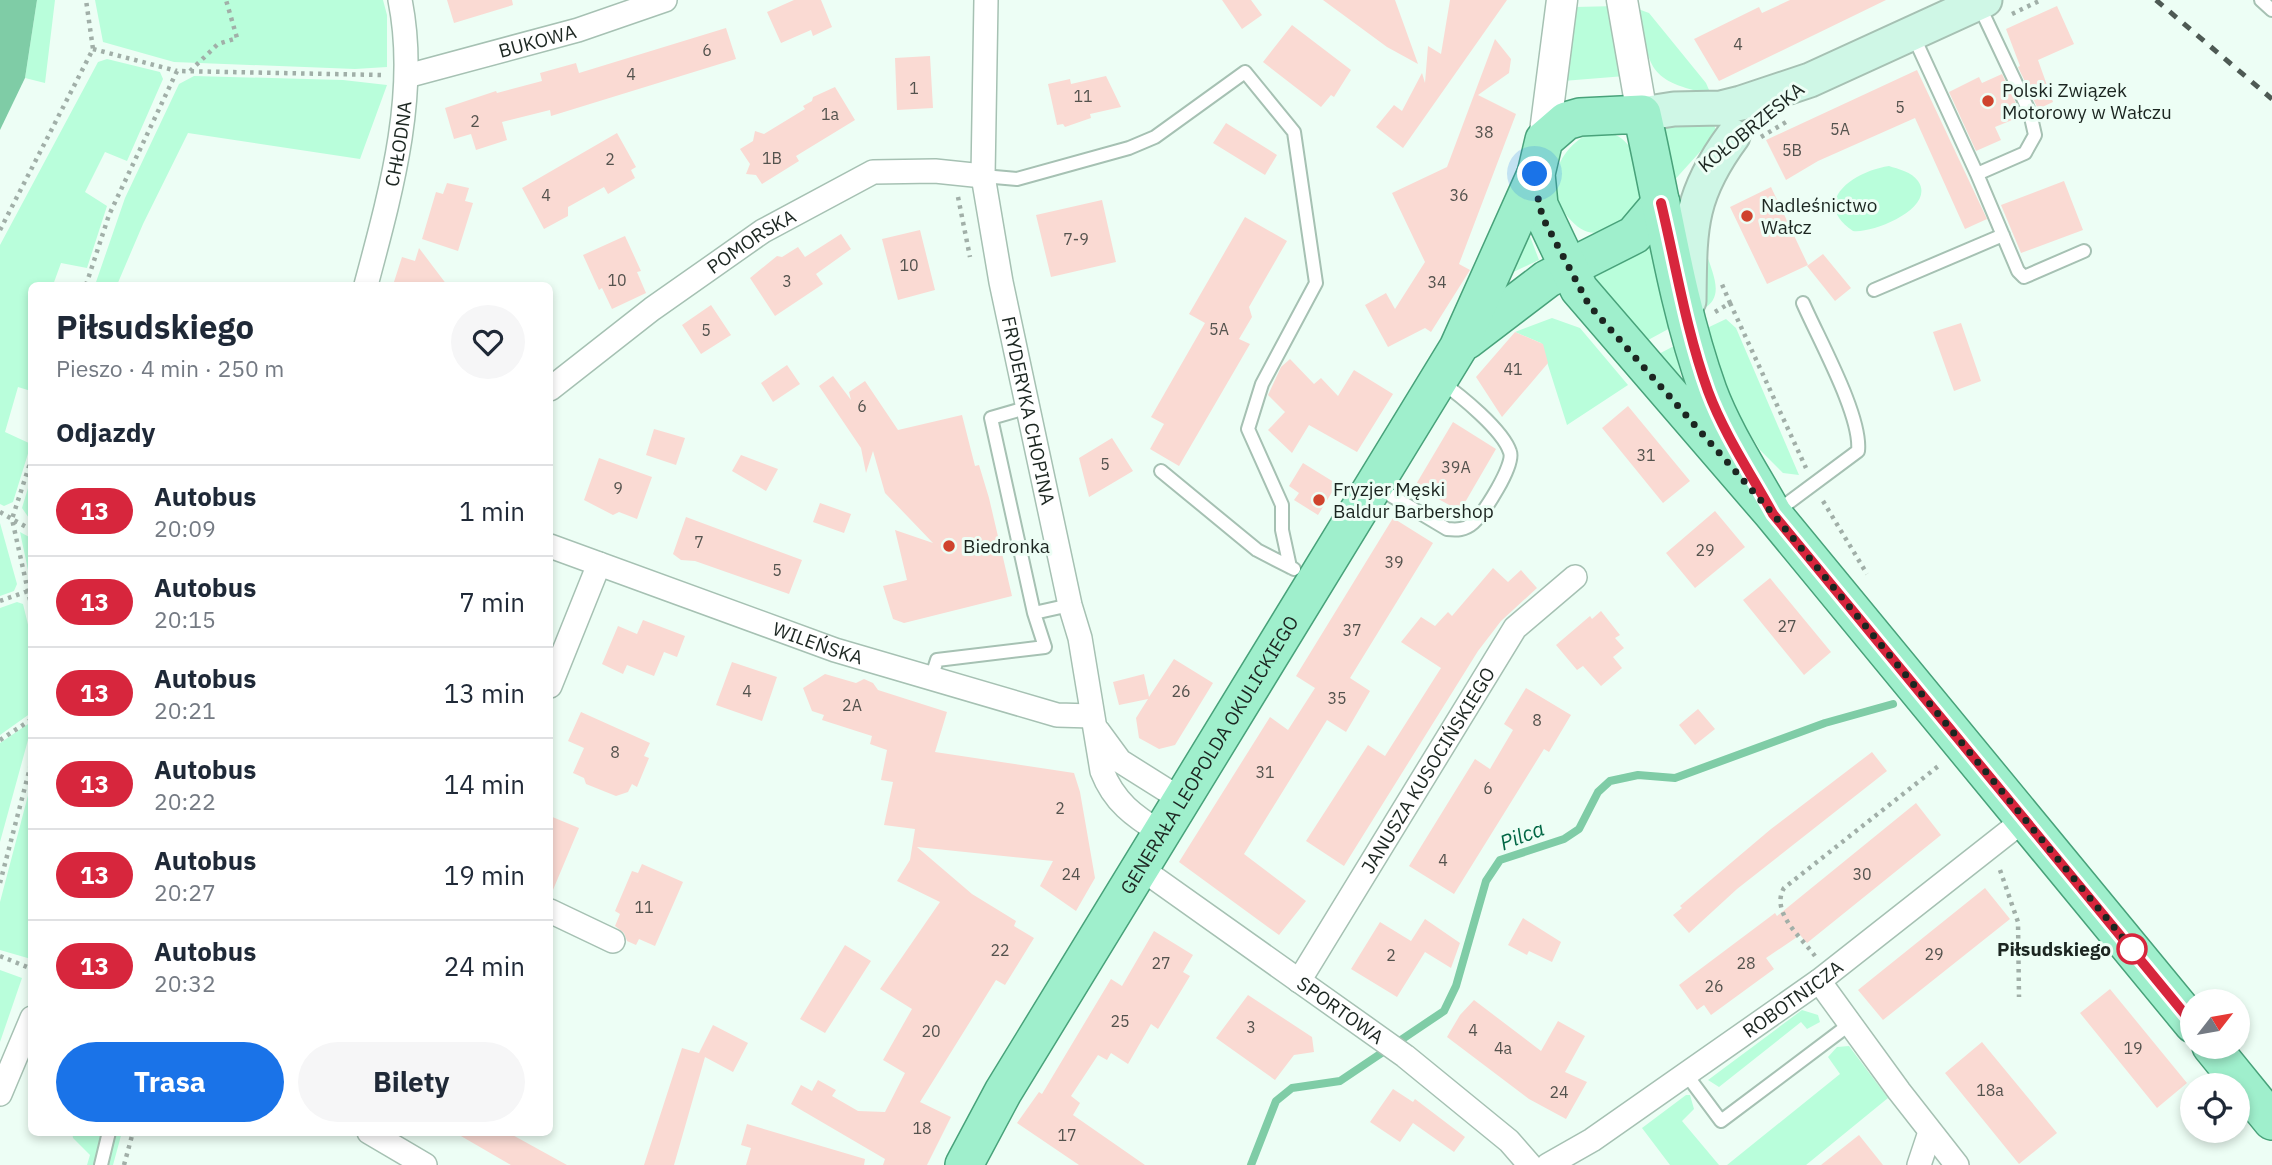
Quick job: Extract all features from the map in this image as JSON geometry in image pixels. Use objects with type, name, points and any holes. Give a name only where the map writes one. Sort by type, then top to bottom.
[{"type":"main road","name":"KOŁOBRZESKA","points":[[1642,114],[1674,109],[1721,108],[1810,80],[1982,2]]},
{"type":"main road","name":"KOŁOBRZESKA","points":[[1661,203],[1733,136],[1810,80]]},
{"type":"main road","points":[[1773,514],[1727,432],[1709,393],[1689,326],[1642,114],[1580,117],[1566,121],[1540,157],[1539,205],[1567,268],[1589,305],[1773,514],[2180,1008]]},
{"type":"main road","points":[[1689,326],[1694,210],[1710,166],[1733,136]]},
{"type":"main road","name":"GENERAŁA LEOPOLDA OKULICKIEGO","points":[[964,1165],[1003,1092],[1182,800],[1302,575],[1374,485],[1458,348],[1540,157]]},
{"type":"main road","points":[[1567,268],[1634,235],[1661,203]]},
{"type":"main road","name":"GENERAŁA LEOPOLDA OKULICKIEGO","points":[[1458,348],[1500,312],[1567,268]]},
{"type":"main road","points":[[2222,1059],[2272,1121]]},
{"type":"street","name":"CHŁODNA","points":[[367,282],[391,190],[400,0]]},
{"type":"street","name":"BUKOWA","points":[[398,76],[578,30],[665,0]]},
{"type":"street","name":"FRYDERYKA CHOPINA","points":[[986,0],[983,176],[1001,282],[1069,605],[1080,638],[1093,721],[1109,788],[1131,814],[1161,833]]},
{"type":"street","points":[[1540,157],[1562,0]]},
{"type":"street","points":[[1622,0],[1642,114]]},
{"type":"street","name":"POMORSKA","points":[[553,387],[652,309],[763,231],[873,172],[934,171],[983,176]]},
{"type":"street","name":"WILEŃSKA","points":[[553,547],[835,650],[1057,715],[1093,721]]},
{"type":"street","points":[[553,679],[599,564]]},
{"type":"street","name":"JANUSZA KUSOCIŃSKIEGO","points":[[1299,981],[1515,628],[1576,578]]},
{"type":"street","points":[[1093,721],[1120,761],[1182,800]]},
{"type":"street","name":"ROBOTNICZA","points":[[1548,1165],[1592,1140],[1824,977],[2025,819]]},
{"type":"street","name":"SPORTOWA","points":[[1139,867],[1405,1056],[1508,1141],[1530,1165]]},
{"type":"street","points":[[553,912],[613,941]]},
{"type":"street","points":[[1824,977],[1850,1024],[1957,1165]]},
{"type":"street","points":[[0,1094],[28,1028]]},
{"type":"street","points":[[1919,1165],[1930,1132]]},
{"type":"street","points":[[376,1136],[425,1165]]},
{"type":"lane","points":[[2262,0],[2272,10]]},
{"type":"lane","points":[[1978,174],[2025,153],[2035,135],[2030,113],[1982,2]]},
{"type":"lane","points":[[1912,33],[2024,277],[2084,251]]},
{"type":"lane","points":[[983,176],[1017,178],[1129,148],[1155,137],[1245,72],[1294,132],[1316,283],[1262,384],[1248,429],[1282,505],[1282,530],[1302,575]]},
{"type":"lane","points":[[1874,290],[2003,235]]},
{"type":"lane","points":[[1773,514],[1858,450],[1860,436],[1803,303]]},
{"type":"lane","points":[[1374,485],[1447,529],[1460,530],[1474,522],[1511,466],[1511,453],[1503,439],[1460,396],[1438,380]]},
{"type":"lane","points":[[932,678],[937,660],[1045,647],[1034,613],[991,418],[1029,407]]},
{"type":"lane","points":[[1161,471],[1257,550],[1302,575]]},
{"type":"lane","points":[[1034,613],[1069,605]]},
{"type":"lane","points":[[1686,1074],[1721,1121],[1850,1024]]},
{"type":"lane","points":[[101,1165],[108,1136]]},
{"type":"path","points":[[0,230],[93,48],[86,0]]},
{"type":"path","points":[[189,71],[218,44],[237,38],[226,0]]},
{"type":"path","points":[[93,48],[177,72],[398,76]]},
{"type":"path","points":[[87,282],[108,215],[177,72]]},
{"type":"path","points":[[1730,303],[1814,485],[1874,586]]},
{"type":"path","points":[[0,601],[28,591],[12,519],[28,469]]},
{"type":"path","points":[[0,512],[28,528]]},
{"type":"path","points":[[0,740],[28,722]]},
{"type":"path","points":[[1824,977],[1782,913],[1779,895],[1784,888],[1965,745]]},
{"type":"path","points":[[0,883],[28,775]]},
{"type":"path","points":[[1999,867],[2018,922],[2019,997]]},
{"type":"path","points":[[0,956],[28,967]]},
{"type":"path","points":[[124,1165],[132,1136]]},
{"type":"shaded area","points":[[0,0],[37,0],[25,78],[0,130]]},
{"type":"shaded area","points":[[37,0],[55,0],[45,83],[25,78]]},
{"type":"shaded area","points":[[95,0],[383,0],[387,15],[387,67],[355,69],[174,62],[103,42]]},
{"type":"shaded area","points":[[1617,6],[1625,76],[1563,81],[1575,7]]},
{"type":"shaded area","points":[[1638,9],[1649,13],[1706,83],[1709,90],[1706,93],[1671,82],[1654,67],[1645,44]]},
{"type":"shaded area","points":[[107,59],[160,72],[163,79],[127,161],[105,152],[85,192],[107,206],[87,268],[61,263],[54,282],[28,282],[28,390],[18,387],[5,432],[28,443],[28,454],[13,502],[4,506],[0,504],[0,245],[98,62]]},
{"type":"shaded area","points":[[194,76],[343,80],[387,85],[360,159],[188,133],[143,224],[118,282],[96,282],[125,198],[179,84]]},
{"type":"shaded area","points":[[1713,122],[1717,133],[1670,185],[1661,126]]},
{"type":"shaded area","points":[[1590,133],[1609,133],[1621,138],[1635,156],[1642,180],[1640,203],[1635,212],[1607,230],[1593,233],[1581,229],[1567,216],[1560,204],[1555,181],[1563,158],[1570,148]]},
{"type":"shaded area","points":[[1889,166],[1905,171],[1918,181],[1921,191],[1919,201],[1887,224],[1853,231],[1841,220],[1835,209],[1836,199],[1851,181],[1863,174]]},
{"type":"shaded area","points":[[1526,226],[1539,260],[1505,276]]},
{"type":"shaded area","points":[[1654,240],[1672,327],[1639,345],[1587,281]]},
{"type":"shaded area","points":[[1706,252],[1716,291],[1710,304],[1703,309],[1700,276]]},
{"type":"shaded area","points":[[1552,318],[1580,328],[1628,385],[1567,425],[1541,343],[1515,332]]},
{"type":"shaded area","points":[[1726,319],[1736,328],[1799,475],[1783,473],[1760,450],[1722,389],[1707,328]]},
{"type":"shaded area","points":[[1674,346],[1685,393],[1651,358]]},
{"type":"shaded area","points":[[28,488],[28,517],[22,508]]},
{"type":"shaded area","points":[[0,523],[17,584],[14,591],[0,596]]},
{"type":"shaded area","points":[[20,532],[28,536],[28,570]]},
{"type":"shaded area","points":[[17,602],[23,604],[28,625],[28,715],[0,735],[0,608]]},
{"type":"shaded area","points":[[28,724],[28,740],[0,842],[0,743]]},
{"type":"shaded area","points":[[28,795],[28,958],[0,950],[0,902]]},
{"type":"shaded area","points":[[0,970],[22,978],[0,1042]]},
{"type":"shaded area","points":[[1802,1010],[1818,1015],[1820,1022],[1807,1029],[1801,1022],[1719,1087],[1708,1080]]},
{"type":"shaded area","points":[[1849,1046],[1888,1098],[1806,1165],[1727,1165],[1840,1074],[1828,1057],[1837,1047]]},
{"type":"shaded area","points":[[1686,1095],[1690,1095],[1694,1109],[1682,1121],[1719,1165],[1670,1165],[1642,1128]]},
{"type":"shaded area","points":[[121,1136],[113,1165],[87,1165],[90,1155],[73,1138]]},
{"type":"building","points":[[447,0],[512,0],[513,5],[454,23]]},
{"type":"building","points":[[794,0],[821,0],[832,27],[813,36],[811,30],[781,43],[767,12]]},
{"type":"building","points":[[1222,0],[1251,0],[1262,15],[1242,29]]},
{"type":"building","points":[[1323,0],[1395,0],[1418,64],[1387,47]]},
{"type":"building","points":[[1450,0],[1507,0],[1403,148],[1376,127],[1394,105],[1402,111],[1422,73],[1425,83],[1428,46],[1441,54]]},
{"type":"building","points":[[1790,0],[1886,0],[1719,81],[1694,39],[1759,7],[1762,13]]},
{"type":"building","points":[[2057,6],[2074,44],[2038,60],[2053,102],[2038,109],[2018,67],[2020,66],[2006,29]]},
{"type":"building","points":[[1292,25],[1351,70],[1334,97],[1331,95],[1321,107],[1263,62]]},
{"type":"building","points":[[726,28],[736,59],[551,116],[550,110],[502,122],[507,140],[476,150],[471,134],[454,139],[445,108],[496,91],[497,93],[542,81],[540,73],[576,63],[579,73]]},
{"type":"building","points":[[1495,39],[1511,59],[1509,73],[1478,95],[1516,114],[1459,264],[1470,270],[1431,332],[1425,328],[1388,347],[1365,305],[1386,293],[1395,309],[1425,262],[1392,193],[1447,167]]},
{"type":"building","points":[[930,56],[933,108],[897,110],[895,58]]},
{"type":"building","points":[[1917,70],[1987,219],[1965,229],[1915,118],[1818,161],[1786,180],[1766,140]]},
{"type":"building","points":[[2002,74],[2022,116],[1995,127],[2001,140],[1976,151],[1949,92],[1979,77],[1982,83]]},
{"type":"building","points":[[1106,76],[1121,107],[1090,114],[1091,118],[1065,127],[1063,124],[1057,125],[1048,84],[1070,79],[1071,84]]},
{"type":"building","points":[[835,87],[855,120],[796,156],[799,161],[762,184],[756,175],[746,174],[750,164],[740,149],[753,141],[755,131],[764,134],[805,109],[803,106],[812,101],[813,97]]},
{"type":"building","points":[[1226,123],[1277,155],[1265,175],[1213,143]]},
{"type":"building","points":[[617,133],[636,167],[631,170],[635,178],[608,194],[604,187],[568,207],[568,216],[544,229],[522,188]]},
{"type":"building","points":[[2064,181],[2083,230],[2021,253],[2001,205]]},
{"type":"building","points":[[447,183],[469,188],[465,201],[473,203],[458,251],[422,239],[436,192],[443,194]]},
{"type":"building","points":[[1771,187],[1808,265],[1767,284],[1730,207]]},
{"type":"building","points":[[1102,200],[1116,262],[1051,277],[1036,215]]},
{"type":"building","points":[[1245,217],[1287,241],[1249,307],[1252,317],[1239,339],[1250,344],[1179,466],[1150,449],[1164,424],[1151,417],[1205,323],[1189,314]]},
{"type":"building","points":[[920,230],[935,290],[898,300],[882,239]]},
{"type":"building","points":[[841,234],[851,249],[816,274],[823,284],[775,316],[750,278],[777,256],[782,257],[798,247],[805,257]]},
{"type":"building","points":[[625,236],[641,271],[637,272],[646,293],[612,309],[602,288],[599,290],[583,255]]},
{"type":"building","points":[[419,248],[445,282],[394,282],[402,257],[415,261]]},
{"type":"building","points":[[1823,254],[1851,288],[1835,301],[1807,266]]},
{"type":"building","points":[[711,305],[731,335],[701,354],[682,325]]},
{"type":"building","points":[[1961,323],[1981,381],[1954,391],[1933,332]]},
{"type":"building","points":[[1515,332],[1543,344],[1548,363],[1502,417],[1476,377]]},
{"type":"building","points":[[1290,359],[1314,384],[1321,378],[1338,396],[1354,370],[1393,394],[1357,452],[1309,425],[1292,453],[1268,430],[1285,412],[1268,395],[1281,367]]},
{"type":"building","points":[[787,365],[800,384],[773,402],[761,383]]},
{"type":"building","name":"Biedronka","points":[[833,376],[851,400],[849,392],[865,381],[898,430],[962,415],[975,466],[979,465],[989,498],[1012,596],[904,623],[893,619],[883,586],[907,580],[895,530],[933,543],[885,493],[873,451],[866,473],[861,448],[819,386]]},
{"type":"building","points":[[1628,406],[1690,481],[1663,503],[1602,428]]},
{"type":"building","points":[[1453,422],[1496,449],[1460,511],[1415,486]]},
{"type":"building","points":[[654,429],[685,438],[676,465],[646,455]]},
{"type":"building","points":[[1112,438],[1133,471],[1089,497],[1079,458]]},
{"type":"building","points":[[741,455],[778,469],[766,491],[732,471]]},
{"type":"building","points":[[599,458],[652,477],[637,519],[619,512],[613,515],[584,500]]},
{"type":"building","points":[[1303,463],[1337,484],[1318,515],[1294,500],[1299,493],[1289,486]]},
{"type":"building","points":[[820,503],[851,514],[844,533],[813,522]]},
{"type":"building","points":[[1715,511],[1745,547],[1695,588],[1666,553]]},
{"type":"building","points":[[686,517],[802,560],[789,594],[695,561],[681,560],[673,554]]},
{"type":"building","points":[[1393,518],[1433,543],[1350,678],[1370,691],[1346,732],[1327,720],[1244,854],[1306,901],[1279,935],[1179,862],[1270,717],[1288,730],[1315,688],[1296,676]]},
{"type":"building","points":[[1493,568],[1508,582],[1521,570],[1537,588],[1501,621],[1478,651],[1344,866],[1306,841],[1368,745],[1385,756],[1441,668],[1401,642],[1421,617],[1435,626],[1448,612],[1452,616]]},
{"type":"building","points":[[1770,578],[1831,652],[1804,675],[1743,600]]},
{"type":"building","points":[[1601,611],[1620,635],[1615,638],[1624,648],[1613,657],[1622,668],[1601,686],[1583,666],[1577,670],[1556,645],[1590,616],[1592,619]]},
{"type":"building","points":[[643,620],[685,636],[677,657],[664,652],[654,676],[627,665],[623,674],[602,664],[618,626],[637,634]]},
{"type":"building","points":[[1174,659],[1213,683],[1175,745],[1159,749],[1139,738],[1136,718],[1148,699],[1119,705],[1113,682],[1144,674],[1149,697]]},
{"type":"building","points":[[732,662],[777,677],[762,721],[716,705]]},
{"type":"building","points":[[825,674],[856,683],[864,679],[873,683],[878,690],[947,712],[935,752],[1074,773],[1080,792],[1095,878],[1076,911],[1040,886],[1053,861],[917,847],[972,894],[1016,921],[1014,926],[1034,938],[1005,985],[996,980],[920,1102],[951,1117],[927,1165],[883,1165],[885,1159],[791,1104],[801,1085],[812,1091],[818,1080],[836,1090],[832,1096],[858,1111],[885,1112],[905,1073],[883,1060],[912,1009],[880,989],[940,902],[897,881],[910,860],[915,829],[884,825],[893,782],[881,780],[887,750],[870,744],[872,736],[822,720],[824,715],[812,711],[803,688]]},
{"type":"building","points":[[1526,688],[1571,715],[1549,752],[1544,749],[1454,894],[1409,866],[1475,759],[1490,769],[1513,730],[1504,724]]},
{"type":"building","points":[[1698,709],[1715,729],[1695,745],[1679,725]]},
{"type":"building","points":[[581,712],[650,743],[644,756],[649,758],[637,787],[632,784],[628,792],[616,796],[586,784],[584,778],[573,773],[584,748],[568,741]]},
{"type":"building","points":[[1872,752],[1887,771],[1737,889],[1689,933],[1673,915],[1682,908],[1680,906],[1771,829]]},
{"type":"building","points":[[1916,803],[1941,835],[1807,943],[1800,935],[1766,958],[1774,969],[1711,1015],[1704,1005],[1697,1010],[1679,985],[1775,913],[1777,916]]},
{"type":"building","points":[[553,817],[579,828],[553,890]]},
{"type":"building","points":[[642,864],[683,882],[655,946],[639,939],[636,945],[627,941],[624,933],[615,926],[620,914],[615,911],[632,871],[638,873]]},
{"type":"building","points":[[1985,888],[2010,919],[1883,1020],[1858,990]]},
{"type":"building","points":[[1523,918],[1561,942],[1552,962],[1529,951],[1527,955],[1508,945]]},
{"type":"building","points":[[1425,919],[1460,943],[1451,968],[1425,952],[1397,997],[1351,969],[1380,922],[1411,941]]},
{"type":"building","points":[[1154,931],[1193,955],[1183,972],[1190,976],[1158,1029],[1151,1024],[1128,1064],[1111,1053],[1107,1060],[1098,1055],[1071,1096],[1080,1103],[1073,1115],[1145,1165],[1079,1165],[1017,1123],[1039,1092],[1042,1094],[1111,979],[1122,986]]},
{"type":"building","points":[[845,945],[871,961],[825,1033],[800,1019]]},
{"type":"building","points":[[2110,989],[2180,1074],[2180,1089],[2157,1108],[2080,1013]]},
{"type":"building","points":[[1248,995],[1312,1037],[1314,1052],[1294,1055],[1275,1080],[1216,1038]]},
{"type":"building","points":[[1474,1000],[1541,1051],[1558,1021],[1585,1036],[1565,1072],[1587,1082],[1566,1119],[1529,1099],[1447,1037],[1460,1015]]},
{"type":"building","points":[[713,1025],[748,1043],[733,1072],[705,1057],[674,1165],[644,1165],[682,1048],[699,1053]]},
{"type":"building","points":[[1982,1042],[2057,1133],[2019,1164],[1945,1073]]},
{"type":"building","points":[[1393,1089],[1413,1102],[1415,1099],[1465,1137],[1454,1152],[1413,1123],[1400,1142],[1370,1122]]},
{"type":"building","points":[[747,1124],[865,1159],[864,1165],[746,1165],[751,1148],[741,1145]]},
{"type":"building","points":[[1859,1135],[1883,1165],[1821,1165]]},
{"type":"building","points":[[461,1136],[514,1136],[567,1165],[511,1165]]},
{"type":"waterway","name":"Pilca","points":[[1251,1165],[1276,1101],[1292,1088],[1340,1081],[1444,1011],[1456,986],[1486,881],[1500,860],[1564,839],[1579,829],[1598,792],[1610,781],[1638,775],[1675,778],[1825,723],[1893,704]]},
{"type":"railway","points":[[2156,0],[2272,99]]},
{"type":"bus line","name":"13","points":[[1661,203],[1689,326],[1709,393],[1727,432],[1773,514],[2180,1008]]},
{"type":"place","name":"Polski Związek Motorowy w Wałczu","points":[[1988,101]]},
{"type":"place","name":"Nadleśnictwo Wałcz","points":[[1747,216]]},
{"type":"place","name":"Fryzjer Męski Baldur Barbershop","points":[[1319,500]]},
{"type":"place","name":"Biedronka","points":[[949,546]]},
{"type":"place","name":"Piłsudskiego","points":[[2132,949]]},
{"type":"route","points":[[1535,174],[1539,205],[1545,222],[1578,289],[1589,305],[1773,514],[2132,949]]}]
